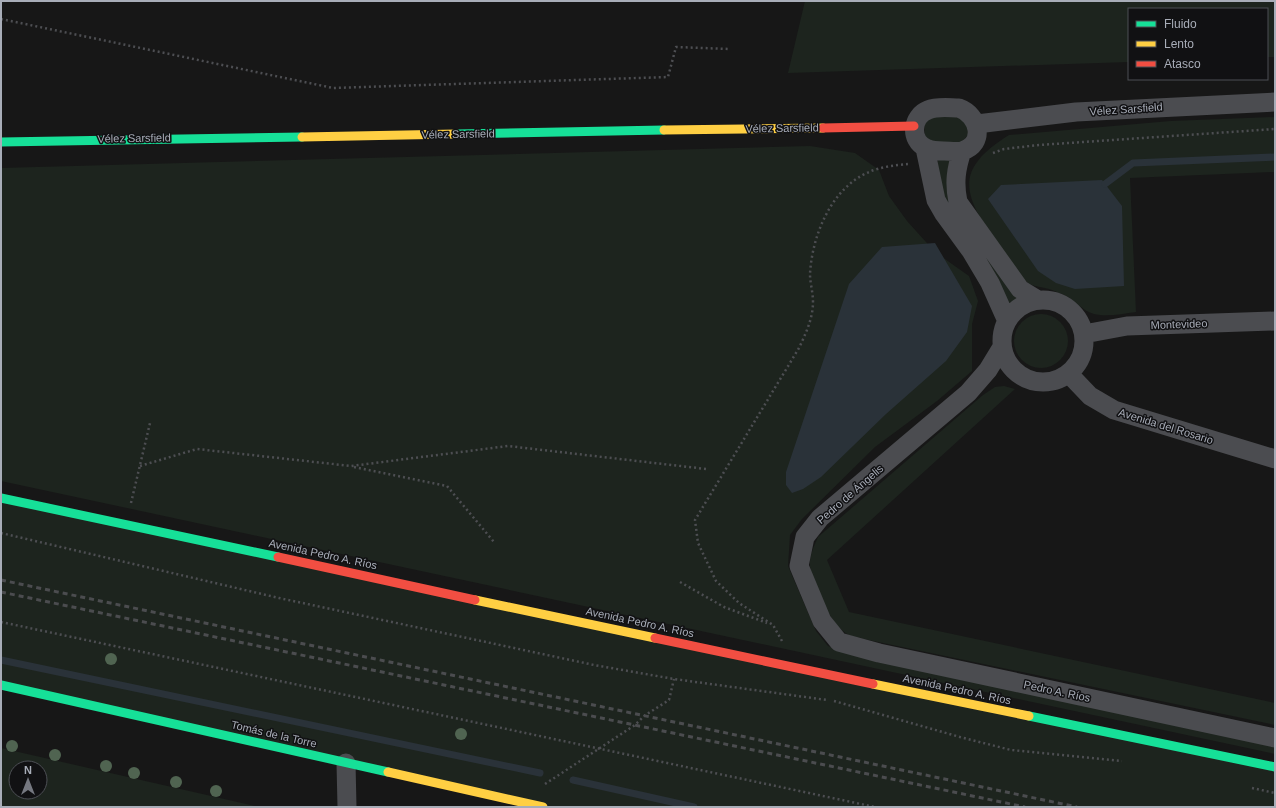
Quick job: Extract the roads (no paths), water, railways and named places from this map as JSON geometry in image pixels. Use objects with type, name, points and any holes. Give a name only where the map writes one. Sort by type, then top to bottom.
[{"type":"street","name":"Vélez Sarsfield","points":[[977,124],[1076,112],[1275,102]]},
{"type":"street","points":[[1007,321],[990,283],[936,200],[924,148],[915,135],[914,126],[917,118],[923,112],[930,109],[959,108],[967,111],[977,124],[977,133],[974,141],[962,151],[956,172],[955,186],[958,202],[1020,289],[1038,300]]},
{"type":"street","name":"Vélez Sarsfield","points":[[1,142],[914,126]]},
{"type":"street","points":[[924,148],[933,151],[962,151]]},
{"type":"street","points":[[1038,300],[1051,301],[1062,305],[1073,312],[1080,322],[1084,334],[1082,356],[1077,366],[1069,374],[1058,380],[1045,383],[1032,382],[1020,376],[1008,364],[1002,347],[1002,334],[1007,321],[1015,311],[1026,304],[1038,300]]},
{"type":"street","name":"Montevideo","points":[[1084,334],[1126,326],[1275,321]]},
{"type":"street","name":"Pedro de Ángelis","points":[[840,642],[822,621],[799,566],[805,537],[820,518],[968,393],[988,370],[1002,347]]},
{"type":"street","name":"Avenida del Rosario","points":[[1069,374],[1090,396],[1114,410],[1275,459]]},
{"type":"street","name":"Pedro de Ángelis","points":[[968,393],[995,380],[1020,376]]},
{"type":"street","name":"Avenida Pedro A. Ríos","points":[[1,498],[781,665],[1275,767]]},
{"type":"street","name":"Pedro A. Ríos","points":[[840,642],[879,653],[1275,738]]},
{"type":"street","name":"Tomás de la Torre","points":[[1,685],[543,807]]},
{"type":"street","points":[[346,763],[347,807]]},
{"type":"waterway","points":[[1105,184],[1133,163],[1275,157]]},
{"type":"waterway","points":[[1,660],[540,773]]},
{"type":"waterway","points":[[573,780],[694,807]]},
{"type":"railway","points":[[1,580],[1077,807]]},
{"type":"railway","points":[[1,592],[1025,807]]}]
